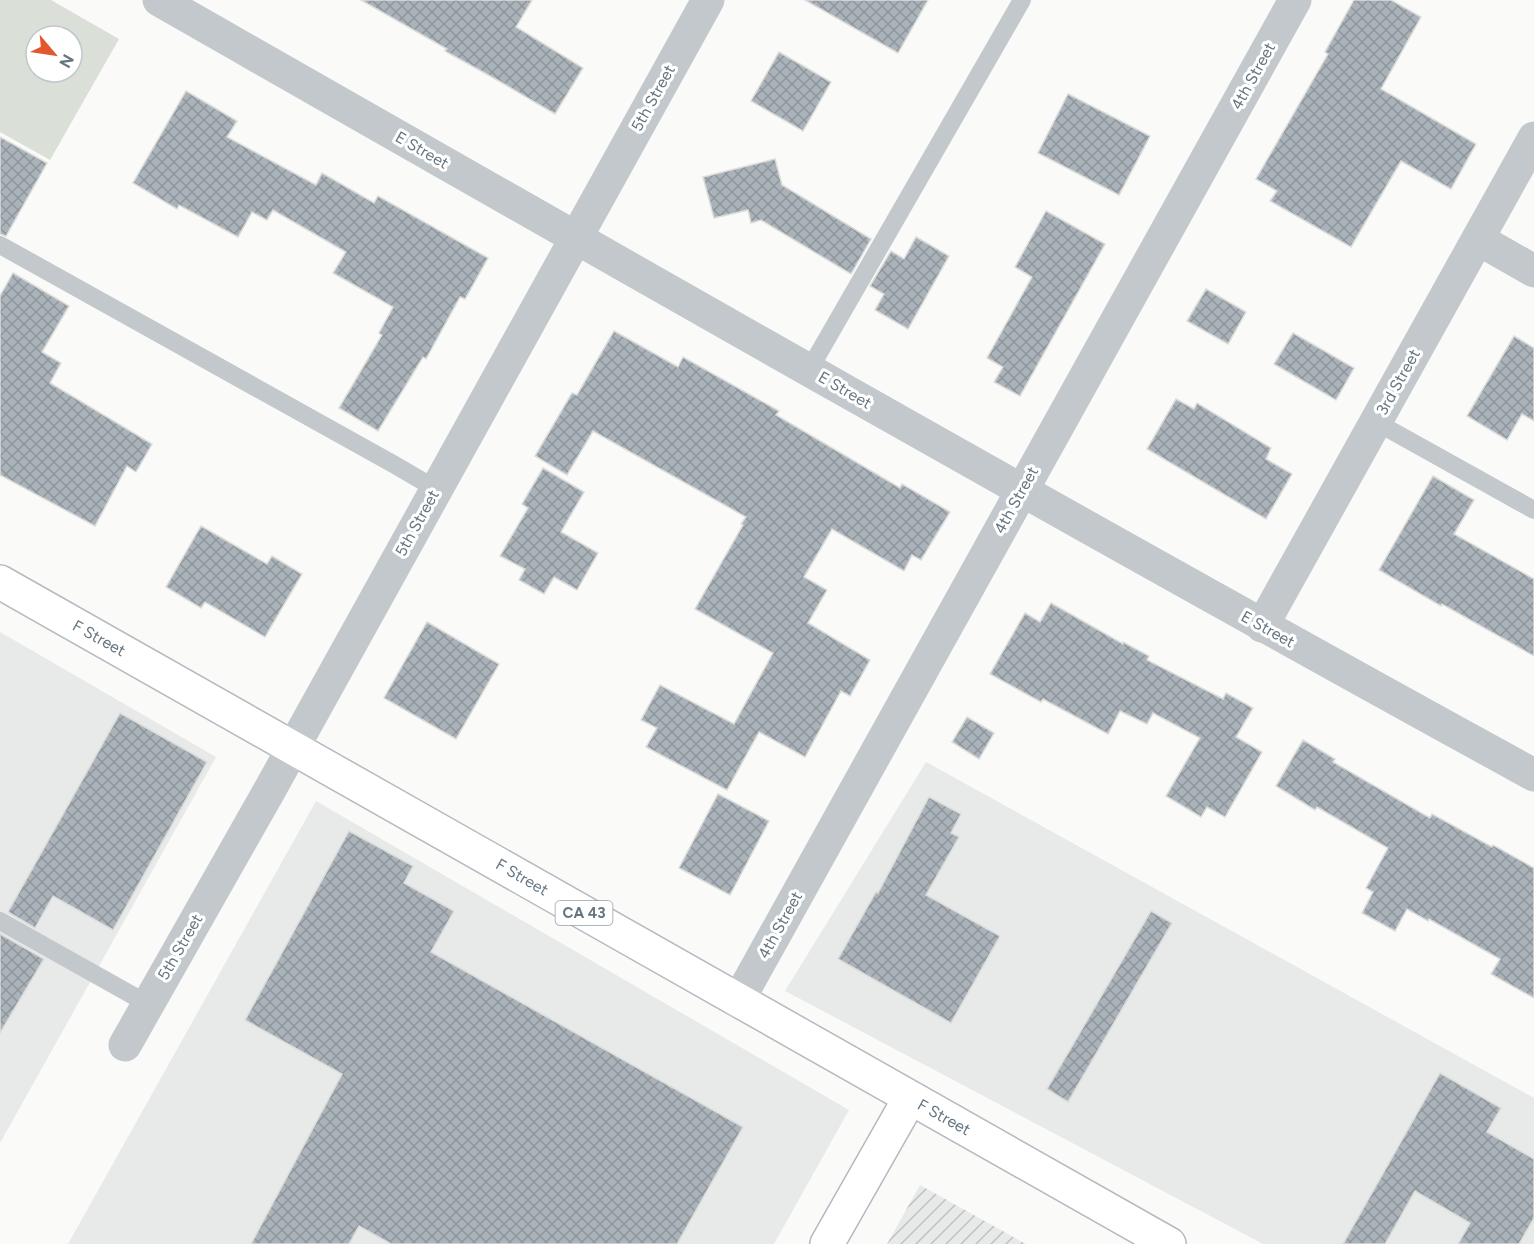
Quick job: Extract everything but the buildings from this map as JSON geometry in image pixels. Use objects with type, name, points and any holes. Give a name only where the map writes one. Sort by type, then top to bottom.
[{"type":"main road","name":"F Street","points":[[0,582],[1169,1244]]},
{"type":"main road","points":[[827,1244],[910,1098]]},
{"type":"street","name":"E Street","points":[[159,0],[1262,626],[1534,775]]},
{"type":"street","name":"5th Street","points":[[125,1045],[708,0]]},
{"type":"street","name":"4th Street","points":[[738,1001],[1295,0]]},
{"type":"street","name":"3rd Street","points":[[1262,626],[1534,138]]},
{"type":"street","points":[[1478,239],[1534,271]]},
{"type":"lane","points":[[809,370],[1022,0]]},
{"type":"lane","points":[[0,245],[436,489]]},
{"type":"lane","points":[[1376,422],[1534,510]]},
{"type":"lane","points":[[0,921],[148,1004]]},
{"type":"shaded area","points":[[0,0],[51,0],[119,39],[50,160],[0,132]]},
{"type":"shaded area","points":[[0,632],[216,757],[0,1143]]},
{"type":"shaded area","points":[[926,762],[1534,1098],[1534,1244],[1263,1244],[785,991]]},
{"type":"shaded area","points":[[316,801],[849,1110],[774,1244],[68,1244]]},
{"type":"shaded area","points":[[920,1185],[1026,1244],[887,1244]]}]
